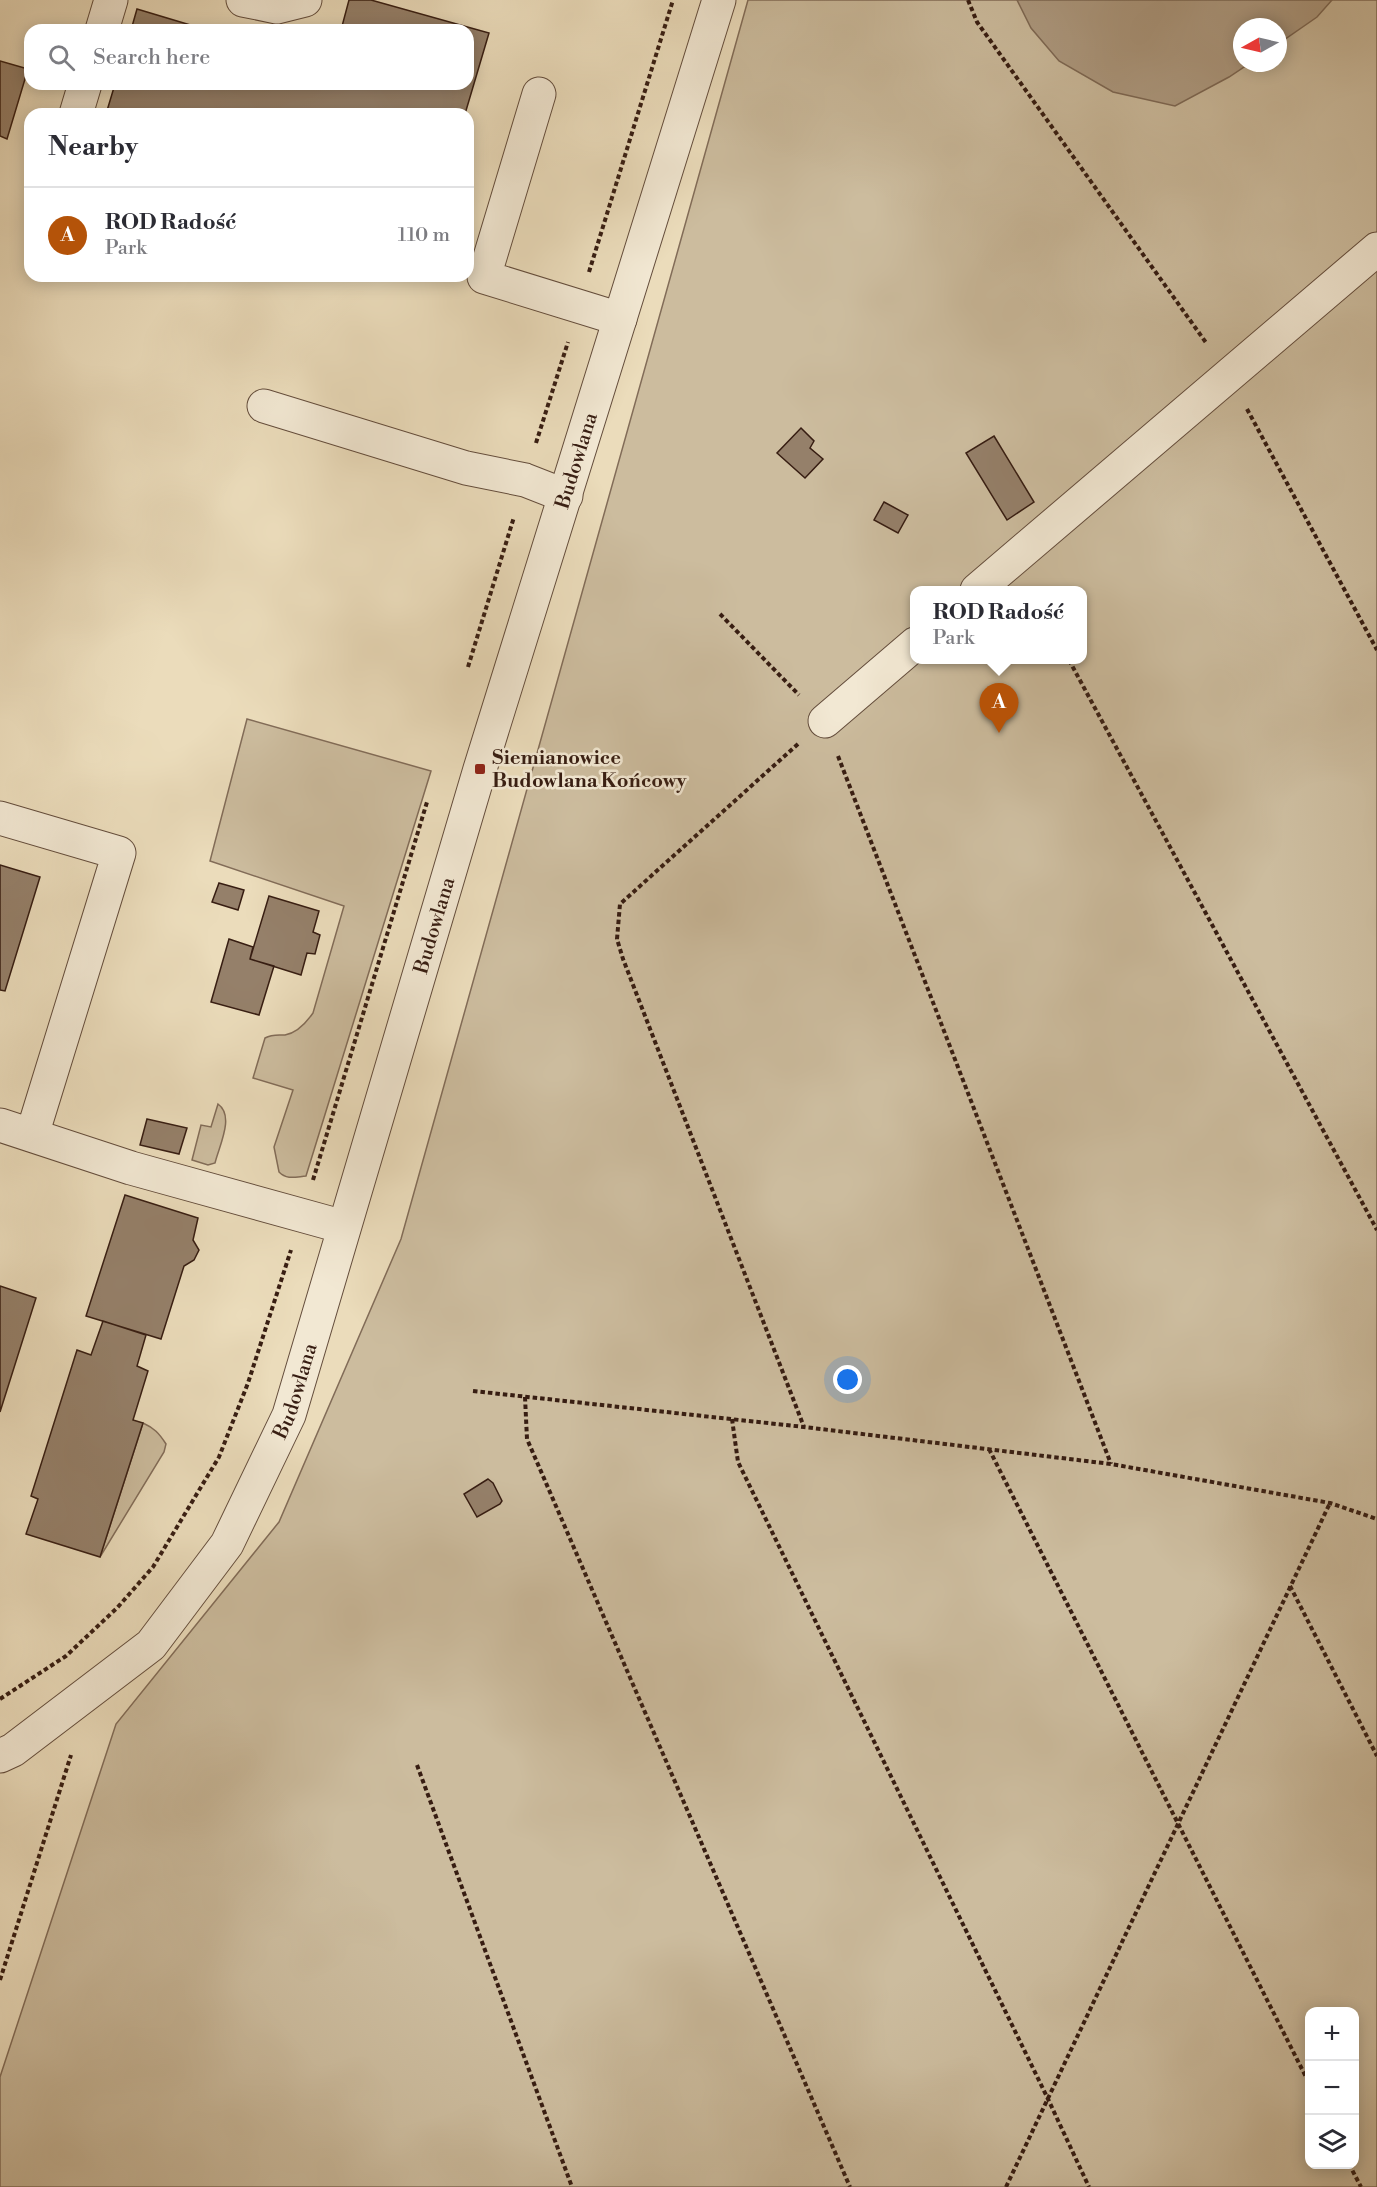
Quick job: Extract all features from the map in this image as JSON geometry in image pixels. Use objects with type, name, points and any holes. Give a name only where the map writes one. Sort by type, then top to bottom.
[{"type":"street","points":[[104,24],[111,0]]},
{"type":"street","points":[[243,0],[277,7],[304,0]]},
{"type":"street","name":"Budowlana","points":[[0,1756],[14,1750],[151,1645],[227,1544],[289,1415],[480,770],[719,0]]},
{"type":"street","points":[[78,108],[83,90]]},
{"type":"street","points":[[539,94],[484,278],[620,319]]},
{"type":"street","points":[[983,586],[1377,249]]},
{"type":"street","points":[[264,406],[466,468],[525,480],[566,496]]},
{"type":"street","points":[[825,721],[910,648]]},
{"type":"street","points":[[0,818],[119,853],[32,1135]]},
{"type":"street","points":[[0,1125],[131,1167],[344,1227]]},
{"type":"path","points":[[468,668],[673,0]]},
{"type":"path","points":[[968,0],[977,22],[1229,376],[1377,650]]},
{"type":"path","points":[[720,614],[825,721],[1112,1464]]},
{"type":"path","points":[[1071,664],[1377,1230]]},
{"type":"path","points":[[804,1427],[617,939],[620,904],[825,721]]},
{"type":"path","points":[[0,1699],[66,1656],[117,1608],[153,1567],[219,1457],[248,1383],[302,1215],[427,802]]},
{"type":"path","points":[[473,1391],[804,1427],[1112,1464],[1330,1503],[1377,1519]]},
{"type":"path","points":[[525,1397],[527,1439],[850,2187]]},
{"type":"path","points":[[732,1419],[738,1462],[1048,2098],[1089,2187]]},
{"type":"path","points":[[989,1449],[1305,2075]]},
{"type":"path","points":[[1006,2187],[1330,1503]]},
{"type":"path","points":[[1290,1587],[1377,1756]]},
{"type":"path","points":[[0,1980],[74,1746]]},
{"type":"path","points":[[417,1765],[572,2187]]},
{"type":"path","points":[[1352,2169],[1361,2187]]},
{"type":"shaded area","points":[[748,0],[1377,0],[1377,2187],[0,2187],[0,2077],[116,1724],[279,1522],[401,1239]]},
{"type":"shaded area","points":[[1017,0],[1332,0],[1317,17],[1287,38],[1287,18],[1233,18],[1233,72],[1236,72],[1175,106],[1113,92],[1059,61],[1031,28]]},
{"type":"shaded area","points":[[247,719],[431,771],[306,1176],[282,1175],[279,1172],[274,1147],[293,1090],[253,1078],[265,1038],[272,1035],[285,1035],[297,1030],[313,1013],[344,906],[210,861]]},
{"type":"shaded area","points":[[218,1104],[223,1109],[226,1123],[215,1163],[208,1165],[192,1160],[201,1125],[211,1127]]},
{"type":"shaded area","points":[[143,1423],[159,1434],[166,1444],[164,1452],[100,1557]]},
{"type":"building","points":[[349,0],[371,0],[457,24],[343,24]]},
{"type":"building","points":[[137,9],[187,24],[133,24]]},
{"type":"building","points":[[474,29],[489,33],[474,84]]},
{"type":"building","points":[[0,61],[24,68],[24,82],[7,139],[0,136]]},
{"type":"building","points":[[113,90],[472,90],[467,108],[108,108]]},
{"type":"building","points":[[801,428],[814,441],[810,448],[823,459],[805,478],[777,453]]},
{"type":"building","points":[[994,436],[1034,502],[1007,520],[966,453]]},
{"type":"building","points":[[884,502],[908,515],[898,533],[874,520]]},
{"type":"building","points":[[0,865],[40,877],[5,991],[0,990]]},
{"type":"building","points":[[219,883],[244,890],[238,910],[212,902]]},
{"type":"building","points":[[269,896],[319,911],[313,932],[320,935],[315,954],[307,953],[301,975],[250,959]]},
{"type":"building","points":[[229,939],[253,947],[250,959],[274,966],[259,1015],[211,1002]]},
{"type":"building","points":[[147,1119],[187,1128],[179,1154],[140,1145]]},
{"type":"building","points":[[125,1195],[198,1218],[193,1240],[199,1250],[194,1260],[184,1266],[161,1339],[86,1316]]},
{"type":"building","points":[[0,1286],[36,1298],[0,1412]]},
{"type":"building","points":[[103,1321],[146,1335],[137,1366],[148,1371],[133,1420],[143,1423],[100,1557],[26,1534],[38,1499],[31,1496],[77,1350],[91,1355]]},
{"type":"building","points":[[488,1479],[493,1483],[502,1501],[477,1517],[464,1494]]},
{"type":"place","name":"ROD Radość","points":[[999,733]]},
{"type":"place","name":"Siemianowice Budowlana Końcowy","points":[[480,769]]}]
